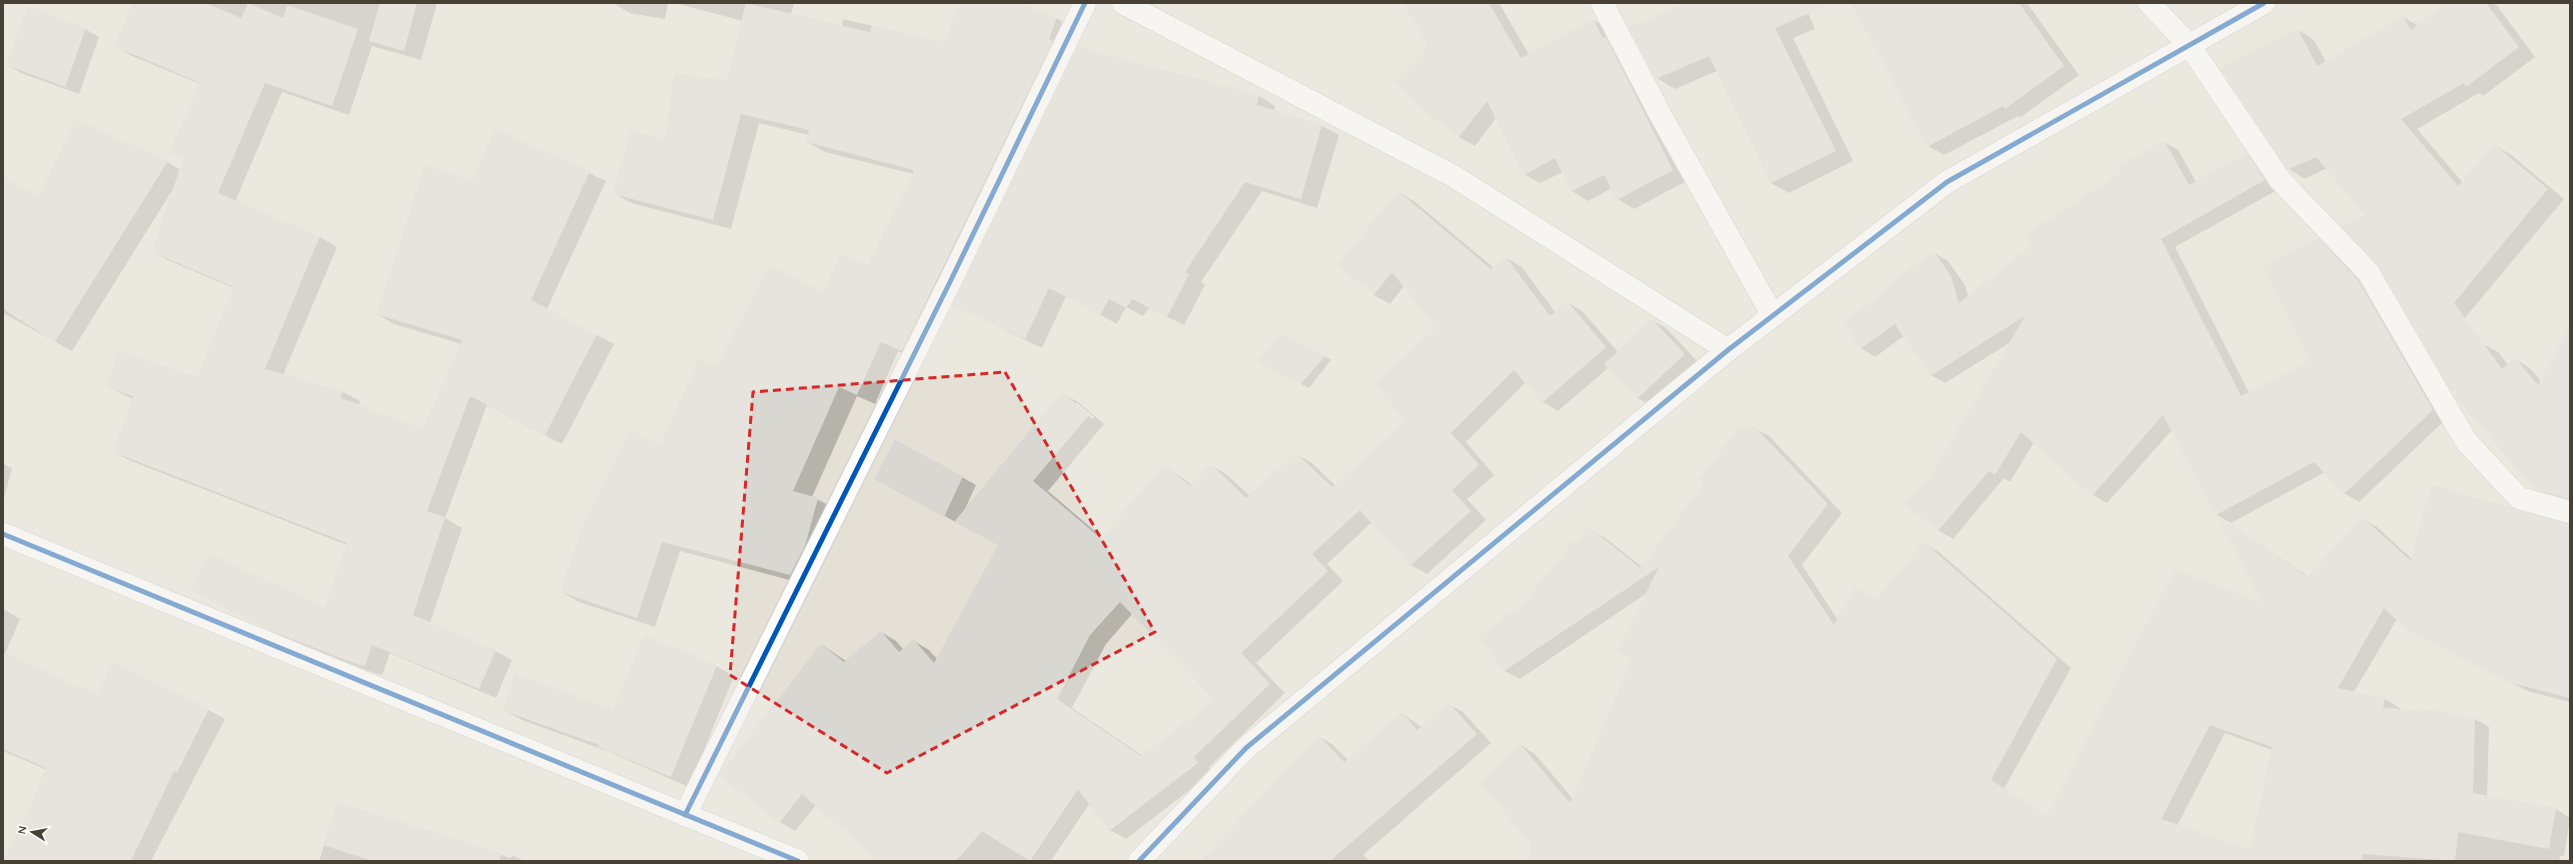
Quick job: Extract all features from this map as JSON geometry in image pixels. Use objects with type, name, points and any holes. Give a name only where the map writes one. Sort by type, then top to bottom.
[{"type":"street","points":[[685,815],[949,284],[1085,3]]},
{"type":"street","points":[[1123,3],[1455,178],[1728,350]]},
{"type":"street","points":[[1602,3],[1660,114],[1773,316]]},
{"type":"street","points":[[2149,3],[2190,45],[2280,180],[2368,272],[2466,441],[2519,498],[2570,512]]},
{"type":"street","points":[[1139,861],[1246,748],[1728,350],[1947,182],[2264,3]]},
{"type":"street","points":[[3,534],[798,861]]},
{"type":"highlighted area","points":[[1005,372],[1155,632],[887,773],[730,675],[753,392]]},
{"type":"shaded area","points":[[3,3],[2570,3],[2570,861],[3,861]]},
{"type":"building","points":[[133,3],[206,3],[241,18],[248,3],[283,18],[287,5],[358,29],[332,106],[265,83],[218,193],[320,236],[265,369],[343,391],[341,398],[423,429],[462,340],[376,314],[425,165],[472,181],[495,129],[590,171],[531,300],[597,334],[545,435],[470,396],[427,511],[445,517],[413,615],[496,650],[479,689],[372,645],[365,666],[356,664],[274,632],[191,591],[209,553],[325,607],[347,543],[113,452],[133,396],[106,387],[118,351],[197,377],[234,287],[152,252],[183,159],[169,152],[200,83],[114,46]]},
{"type":"building","points":[[380,3],[417,3],[404,51],[369,41]]},
{"type":"building","points":[[746,3],[870,32],[872,25],[945,42],[959,3],[1019,3],[1057,17],[1049,39],[1053,41],[902,351],[881,342],[857,395],[839,387],[793,491],[818,498],[805,546],[790,575],[662,542],[637,618],[560,592],[581,530],[630,430],[660,445],[699,358],[717,366],[770,264],[823,292],[841,254],[867,266],[914,170],[806,142],[809,130],[741,114],[713,220],[613,194],[630,130],[665,140],[674,73],[726,80]]},
{"type":"building","points":[[1403,3],[1489,3],[1521,58],[1593,19],[1603,38],[1606,37],[1673,170],[1617,200],[1604,175],[1571,192],[1555,158],[1524,175],[1487,101],[1459,137],[1430,116],[1395,81],[1428,47]]},
{"type":"building","points":[[1685,3],[1833,3],[1775,28],[1836,151],[1771,183],[1709,56],[1656,79],[1629,27]]},
{"type":"building","points":[[1851,3],[2019,3],[2064,66],[2005,109],[2003,106],[1927,147]]},
{"type":"building","points":[[2446,3],[2486,3],[2519,47],[2466,87],[2464,83],[2401,119],[2458,186],[2494,144],[2548,189],[2454,303],[2502,369],[2515,358],[2538,385],[2570,326],[2570,499],[2535,490],[2455,396],[2458,386],[2452,392],[2379,266],[2342,227],[2365,215],[2316,157],[2288,170],[2220,68],[2298,29],[2317,66],[2403,16],[2411,30]]},
{"type":"building","points":[[28,6],[86,28],[65,87],[6,65]]},
{"type":"building","points":[[1078,47],[1259,95],[1257,105],[1322,125],[1301,199],[1245,182],[1185,272],[1189,274],[1167,317],[1132,299],[1126,308],[1109,299],[1100,315],[1049,288],[1025,339],[952,306]]},
{"type":"building","points":[[75,119],[168,161],[55,342],[3,309],[3,177],[39,197]]},
{"type":"building","points":[[2164,140],[2189,185],[2247,153],[2265,180],[2161,239],[2241,396],[2310,360],[2263,267],[2319,238],[2358,280],[2433,410],[2344,494],[2314,462],[2216,515],[2163,415],[2092,496],[2021,432],[1995,475],[1989,471],[1938,531],[1905,504],[1934,470],[2025,316],[1930,376],[1895,324],[1860,349],[1843,321],[1877,298],[1901,275],[1934,252],[1951,276],[1959,303],[2031,246],[2024,236],[2121,172],[2118,166]]},
{"type":"building","points":[[1398,191],[1491,269],[1506,257],[1550,316],[1567,301],[1606,347],[1542,403],[1514,370],[1451,433],[1479,465],[1452,490],[1471,511],[1410,566],[1360,510],[1312,554],[1328,571],[1241,653],[1270,684],[1194,757],[1198,763],[1109,831],[1078,789],[1030,861],[982,831],[956,861],[878,861],[802,794],[779,823],[719,775],[821,644],[844,662],[881,631],[899,652],[914,640],[934,663],[998,545],[954,522],[1062,392],[1089,415],[1033,481],[1100,538],[1165,465],[1190,486],[1211,464],[1246,498],[1296,453],[1332,487],[1406,421],[1374,384],[1436,328],[1392,272],[1374,295],[1337,265]],"holes":[[[1120,602],[1215,700],[1141,756],[1057,699],[1090,635]]]},
{"type":"building","points":[[1652,319],[1685,354],[1637,399],[1604,364]]},
{"type":"building","points":[[1281,334],[1325,356],[1301,384],[1257,362]]},
{"type":"building","points":[[1740,427],[1755,427],[1828,504],[1788,556],[1834,625],[1855,586],[1877,598],[1924,542],[2057,659],[1991,780],[2047,815],[2175,569],[2262,603],[2217,517],[2308,577],[2362,517],[2411,561],[2431,485],[2570,524],[2570,698],[2512,683],[2406,629],[2384,608],[2338,688],[2385,698],[2383,708],[2442,711],[2475,718],[2473,793],[2556,808],[2549,849],[2458,832],[2455,861],[2363,854],[2362,861],[1527,861],[1531,844],[1479,782],[1520,744],[1570,803],[1632,659],[1617,651],[1659,567],[1504,671],[1477,637],[1522,605],[1574,540],[1576,542],[1589,527],[1640,568],[1704,483],[1699,479]],"holes":[[[2210,725],[2272,747],[2250,849],[2161,819]]]},
{"type":"building","points":[[895,440],[963,476],[944,517],[874,479]]},
{"type":"building","points":[[644,635],[717,665],[671,777],[598,747],[599,745],[502,710],[515,674],[613,709]]},
{"type":"building","points":[[3,653],[97,694],[113,662],[209,709],[177,773],[174,771],[131,861],[3,861],[23,824],[46,768],[3,749]]},
{"type":"building","points":[[1448,702],[1477,734],[1330,861],[1201,861],[1318,735],[1344,762],[1402,712],[1417,730]]},
{"type":"building","points":[[338,802],[501,853],[499,861],[372,861],[323,845]]},
{"type":"cycle path","points":[[685,815],[949,284],[1085,3]]},
{"type":"cycle path","points":[[1139,861],[1246,748],[1728,350],[1947,182],[2264,3]]},
{"type":"cycle path","points":[[3,534],[798,861]]}]
